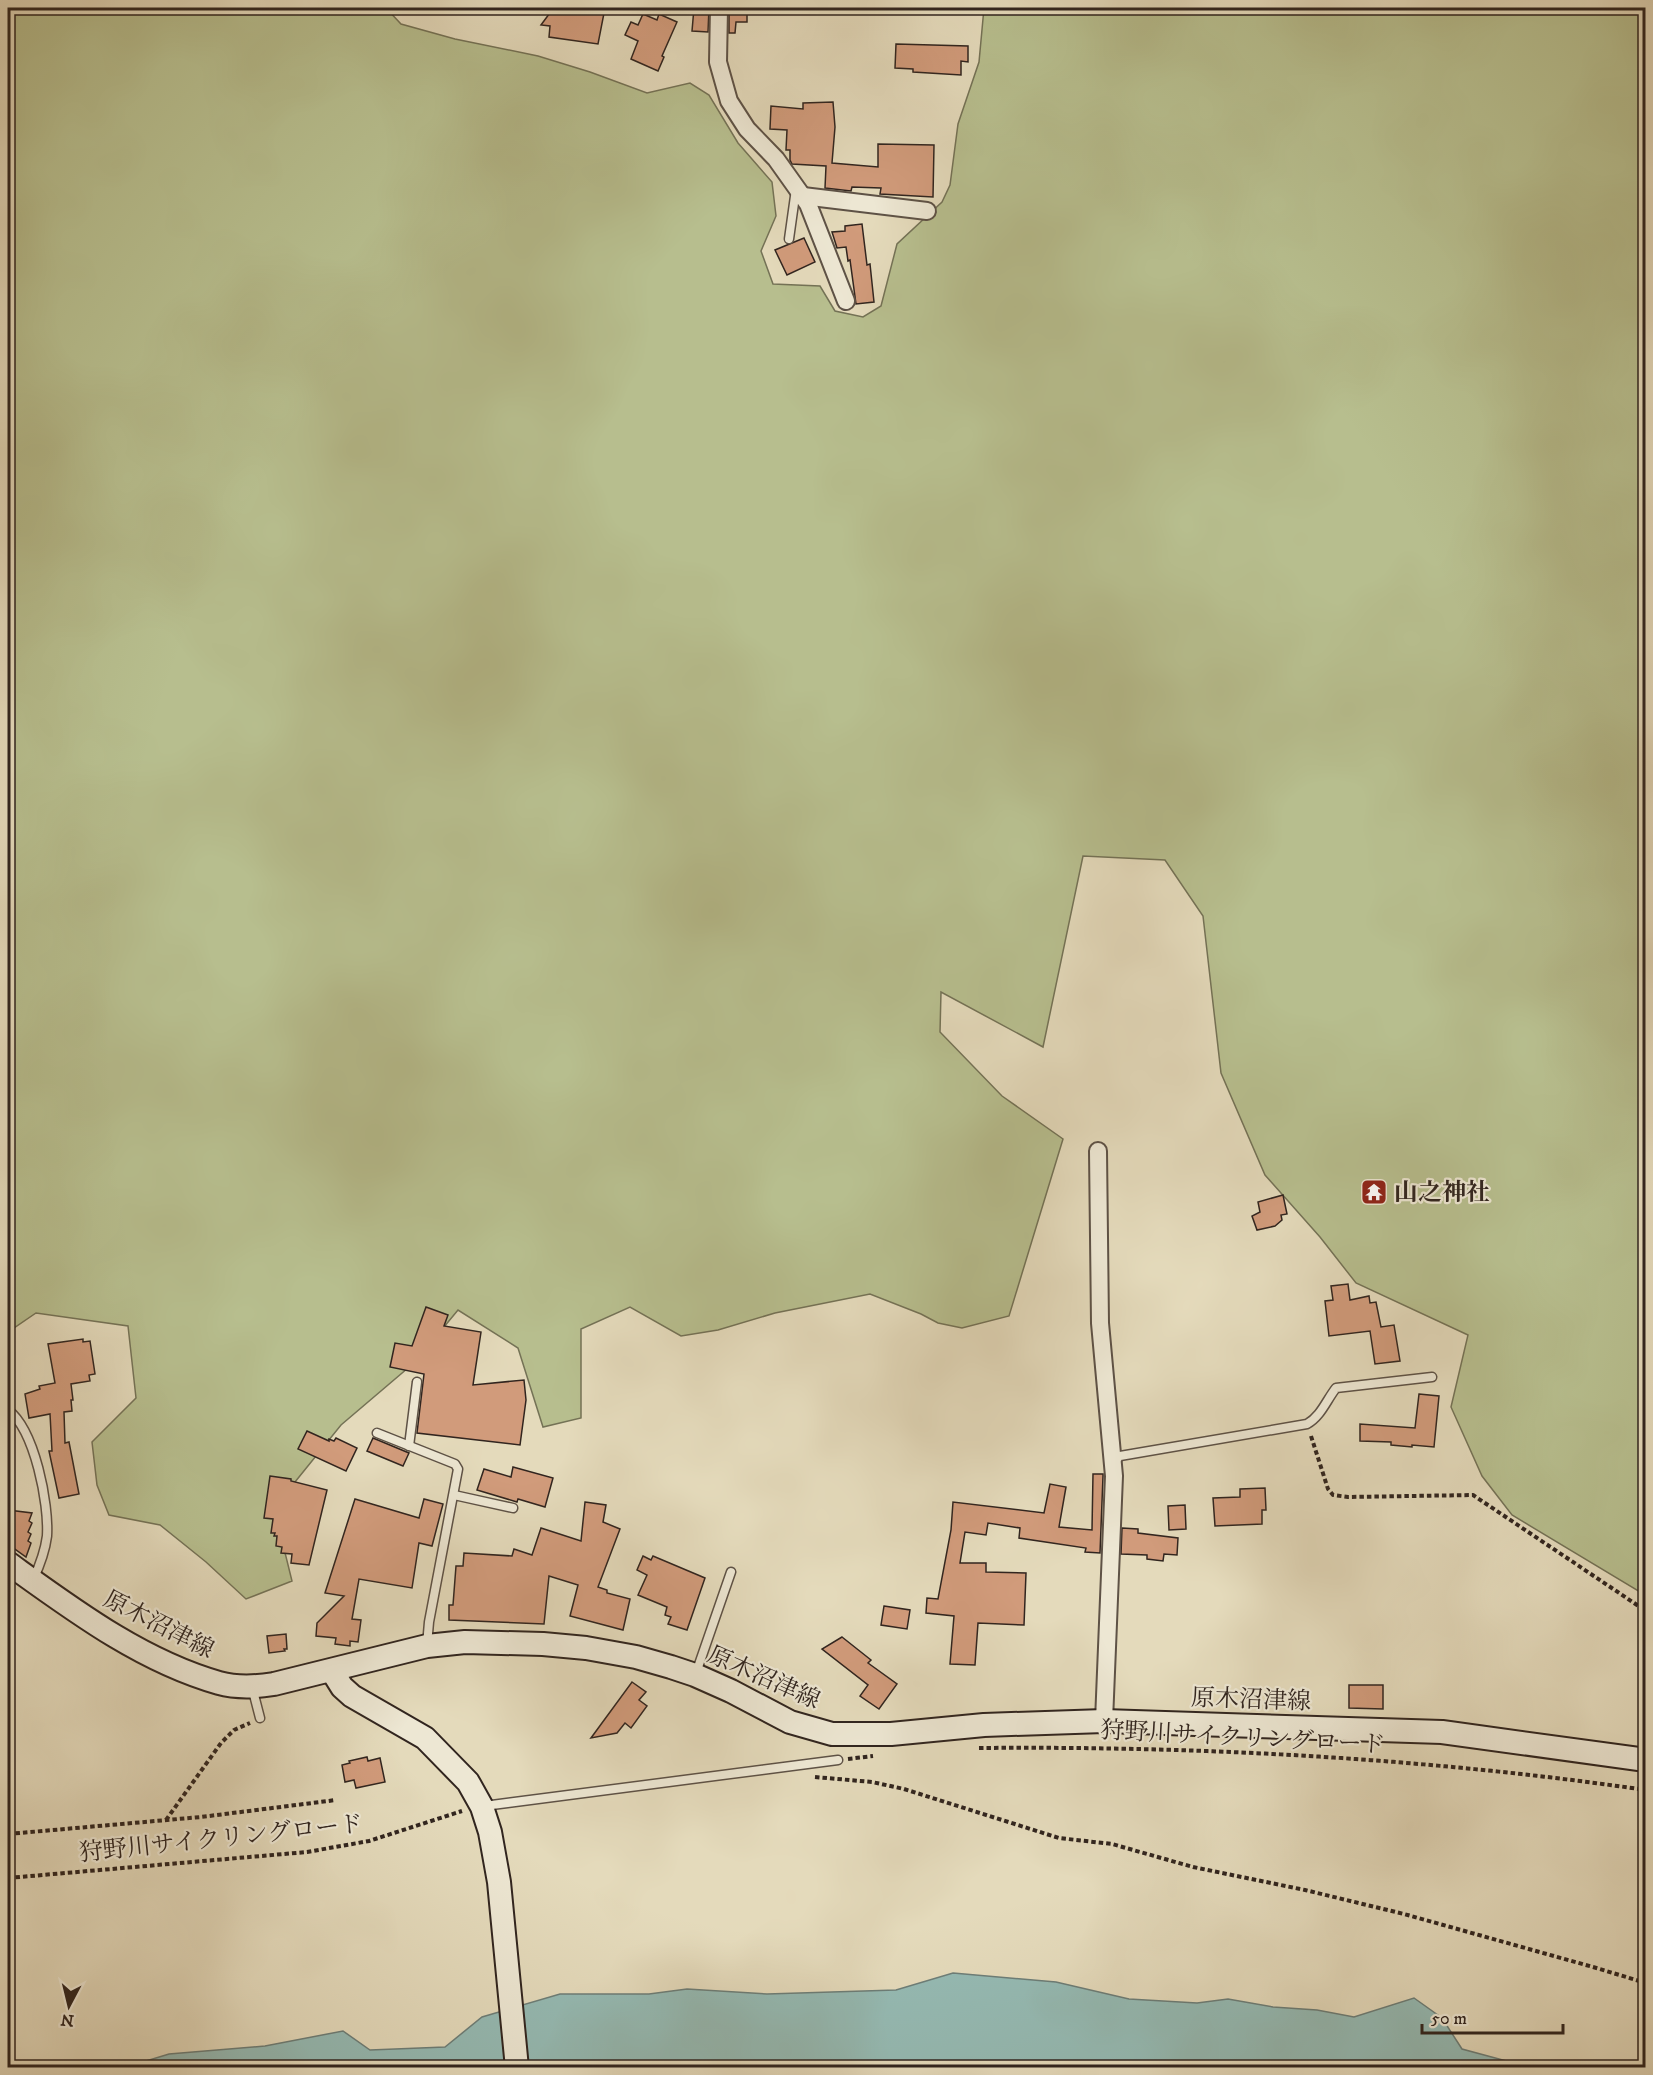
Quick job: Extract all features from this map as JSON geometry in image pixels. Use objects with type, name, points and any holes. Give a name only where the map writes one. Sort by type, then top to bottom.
[{"type":"main road","name":"原木沼津線","points":[[8,1563],[72,1609],[157,1658],[220,1683],[252,1687],[332,1671],[427,1646],[465,1642],[501,1642],[586,1648],[636,1657],[695,1675],[790,1722],[832,1734],[868,1735],[984,1725],[1104,1721],[1442,1732],[1646,1760]]},
{"type":"main road","points":[[332,1671],[342,1687],[352,1696],[425,1738],[468,1782],[495,1853],[517,2067]]},
{"type":"street","points":[[719,8],[718,62],[729,102],[747,129],[769,150],[808,204],[846,302]]},
{"type":"street","points":[[800,191],[927,211]]},
{"type":"street","points":[[1098,1150],[1100,1323],[1114,1476],[1104,1721]]},
{"type":"lane","points":[[789,239],[800,191]]},
{"type":"lane","points":[[1113,1463],[1120,1456],[1307,1424],[1317,1418],[1336,1388],[1432,1377]]},
{"type":"lane","points":[[409,1446],[417,1382]]},
{"type":"lane","points":[[8,1410],[19,1421],[28,1437],[46,1501],[47,1535],[43,1558],[33,1580]]},
{"type":"lane","points":[[377,1433],[454,1464],[458,1469],[429,1622],[427,1646]]},
{"type":"lane","points":[[454,1495],[513,1508]]},
{"type":"lane","points":[[695,1675],[731,1572]]},
{"type":"lane","points":[[252,1687],[260,1718]]},
{"type":"lane","points":[[479,1810],[838,1760]]},
{"type":"path","points":[[1307,1424],[1328,1489],[1333,1495],[1348,1497],[1473,1495],[1646,1611]]},
{"type":"path","points":[[166,1821],[222,1743],[234,1730],[260,1718]]},
{"type":"path","name":"狩野川サイクリングロード","points":[[975,1748],[1092,1747],[1333,1757],[1455,1767],[1646,1790]]},
{"type":"path","points":[[838,1760],[883,1755]]},
{"type":"path","points":[[810,1777],[872,1782],[904,1789],[1059,1838],[1112,1844],[1193,1867],[1305,1890],[1404,1914],[1593,1966],[1646,1983]]},
{"type":"path","points":[[8,1834],[166,1821],[336,1800]]},
{"type":"path","name":"狩野川サイクリングロード","points":[[8,1878],[307,1852],[369,1841],[408,1830],[442,1816],[479,1810]]},
{"type":"green space","points":[[8,8],[386,8],[401,24],[455,39],[538,56],[647,93],[690,83],[709,95],[738,143],[772,182],[776,216],[761,251],[773,284],[820,286],[835,311],[863,317],[881,306],[897,244],[942,202],[950,185],[958,124],[979,62],[984,8],[1645,8],[1645,1595],[1512,1515],[1482,1476],[1451,1407],[1468,1335],[1356,1283],[1320,1237],[1265,1175],[1221,1073],[1203,916],[1165,860],[1083,856],[1043,1047],[941,992],[940,1032],[1002,1096],[1063,1139],[1009,1316],[962,1328],[938,1323],[870,1294],[775,1313],[718,1330],[681,1336],[630,1307],[581,1329],[581,1418],[543,1427],[518,1348],[458,1310],[415,1362],[341,1425],[274,1508],[292,1581],[246,1599],[206,1562],[160,1525],[109,1515],[97,1485],[92,1442],[136,1398],[128,1326],[36,1313],[8,1332]]},
{"type":"water","points":[[953,1973],[1056,1982],[1129,1999],[1197,2003],[1228,1999],[1354,2017],[1414,1998],[1442,2018],[1462,2049],[1529,2067],[123,2068],[169,2054],[265,2046],[343,2031],[370,2050],[445,2047],[482,2017],[560,1994],[649,1994],[687,1989],[767,1994],[896,1990]]},
{"type":"building","points":[[579,8],[605,8],[598,44],[549,37],[550,26],[541,25],[552,10],[578,14]]},
{"type":"building","points":[[694,8],[709,8],[708,32],[692,31]]},
{"type":"building","points":[[729,8],[747,8],[747,22],[736,22],[735,33],[729,33]]},
{"type":"building","points":[[643,14],[657,20],[659,14],[677,22],[658,71],[631,59],[638,41],[625,35],[631,22],[638,25]]},
{"type":"building","points":[[896,44],[968,46],[968,62],[961,61],[961,75],[913,72],[913,69],[895,68]]},
{"type":"building","points":[[833,102],[835,127],[832,163],[878,167],[878,144],[934,145],[933,197],[880,194],[881,188],[852,187],[851,191],[825,188],[826,166],[792,164],[790,150],[786,150],[787,130],[770,129],[771,106],[803,109],[803,103]]},
{"type":"building","points":[[862,224],[867,265],[870,264],[874,302],[856,304],[846,247],[837,248],[832,232],[845,231],[845,226]]},
{"type":"building","points":[[804,238],[815,262],[787,275],[775,250]]},
{"type":"building","points":[[1283,1195],[1287,1214],[1281,1215],[1282,1220],[1275,1226],[1257,1230],[1252,1216],[1260,1212],[1258,1202]]},
{"type":"building","points":[[1348,1284],[1350,1300],[1369,1296],[1370,1303],[1376,1302],[1381,1327],[1394,1325],[1400,1361],[1375,1364],[1370,1331],[1329,1336],[1325,1301],[1333,1300],[1331,1286]]},
{"type":"building","points":[[426,1307],[448,1315],[444,1326],[481,1332],[473,1385],[524,1380],[526,1400],[520,1445],[417,1433],[424,1374],[390,1367],[395,1343],[412,1346]]},
{"type":"building","points":[[83,1339],[83,1342],[90,1341],[95,1374],[89,1375],[90,1381],[71,1384],[72,1411],[64,1412],[65,1443],[69,1442],[79,1494],[59,1498],[49,1451],[52,1451],[50,1414],[29,1418],[25,1394],[40,1389],[39,1386],[55,1383],[48,1344]]},
{"type":"building","points":[[1419,1394],[1439,1396],[1434,1447],[1360,1441],[1360,1424],[1415,1428]]},
{"type":"building","points":[[307,1431],[329,1441],[329,1439],[334,1441],[336,1438],[357,1448],[346,1471],[298,1449]]},
{"type":"building","points":[[373,1438],[409,1453],[403,1466],[367,1451]]},
{"type":"building","points":[[513,1467],[553,1478],[545,1507],[518,1499],[517,1502],[477,1490],[484,1469],[511,1477]]},
{"type":"building","points":[[1093,1474],[1103,1474],[1100,1553],[1085,1552],[1086,1548],[1019,1538],[1020,1528],[988,1523],[986,1535],[965,1532],[960,1563],[986,1563],[986,1572],[1026,1573],[1024,1625],[978,1623],[975,1665],[950,1664],[954,1616],[926,1613],[927,1598],[938,1599],[951,1530],[953,1502],[1044,1513],[1050,1484],[1066,1487],[1059,1527],[1092,1530]]},
{"type":"building","points":[[270,1476],[291,1479],[291,1481],[327,1490],[309,1565],[291,1563],[292,1554],[281,1553],[282,1547],[276,1546],[277,1536],[271,1533],[273,1519],[264,1518]]},
{"type":"building","points":[[1265,1488],[1266,1510],[1262,1510],[1262,1524],[1215,1526],[1213,1498],[1240,1497],[1240,1489]]},
{"type":"building","points":[[355,1499],[419,1518],[424,1499],[443,1504],[432,1546],[419,1543],[412,1588],[359,1579],[352,1619],[361,1620],[358,1642],[350,1641],[350,1646],[335,1644],[336,1638],[316,1636],[317,1623],[344,1596],[325,1593]]},
{"type":"building","points":[[585,1502],[606,1505],[603,1522],[620,1529],[598,1587],[607,1590],[607,1593],[630,1599],[623,1630],[570,1616],[578,1585],[549,1576],[544,1624],[449,1620],[449,1605],[453,1605],[456,1566],[463,1566],[464,1553],[512,1556],[514,1549],[532,1555],[541,1528],[581,1541]]},
{"type":"building","points":[[1185,1505],[1186,1529],[1169,1530],[1168,1506]]},
{"type":"building","points":[[8,1510],[32,1513],[29,1521],[32,1523],[28,1532],[31,1534],[28,1541],[31,1543],[26,1557],[8,1544]]},
{"type":"building","points":[[1122,1528],[1138,1529],[1138,1533],[1178,1538],[1177,1555],[1164,1554],[1163,1561],[1147,1559],[1147,1555],[1121,1554]]},
{"type":"building","points":[[643,1556],[651,1560],[653,1556],[705,1578],[687,1630],[668,1624],[671,1617],[665,1615],[667,1607],[638,1595],[647,1575],[637,1570]]},
{"type":"building","points":[[884,1606],[910,1610],[907,1629],[881,1625]]},
{"type":"building","points":[[286,1634],[287,1649],[269,1653],[267,1636]]},
{"type":"building","points":[[842,1637],[871,1660],[868,1663],[897,1684],[879,1709],[860,1696],[868,1685],[822,1649]]},
{"type":"building","points":[[632,1682],[646,1692],[639,1700],[647,1706],[631,1728],[625,1723],[617,1733],[591,1738]]},
{"type":"building","points":[[1349,1685],[1383,1685],[1383,1709],[1349,1708]]},
{"type":"building","points":[[367,1757],[368,1761],[380,1758],[385,1782],[356,1788],[354,1780],[345,1782],[342,1765]]},
{"type":"place","name":"山之神社","points":[[1374,1192]]}]
